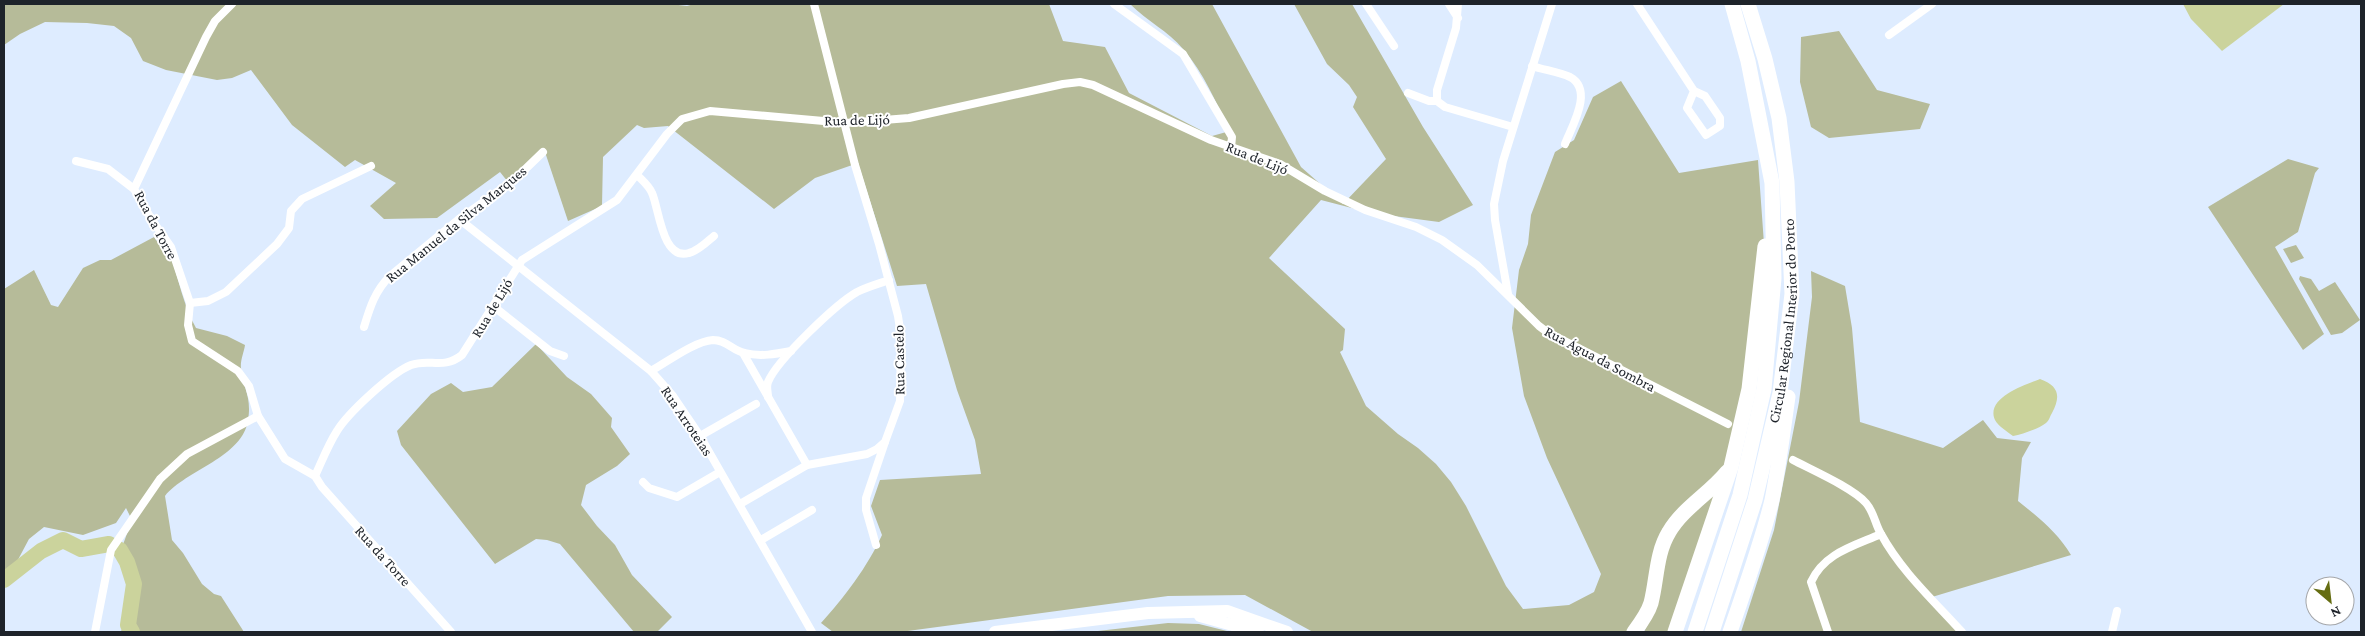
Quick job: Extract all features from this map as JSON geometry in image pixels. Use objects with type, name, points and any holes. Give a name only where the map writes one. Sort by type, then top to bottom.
[{"type":"highway","name":"Circular Regional Interior do Porto","points":[[1695,632],[1740,495],[1764,389],[1774,278],[1772,183],[1748,61],[1732,4]]},
{"type":"highway","name":"Circular Regional Interior do Porto","points":[[1712,632],[1756,500],[1780,393],[1792,294],[1787,182],[1779,118],[1765,59],[1748,4]]},
{"type":"highway","points":[[1676,632],[1731,467],[1749,389],[1765,243],[1773,228]]},
{"type":"highway","points":[[1730,632],[1772,500],[1780,457],[1796,316],[1792,294]]},
{"type":"highway","points":[[1634,632],[1651,604],[1659,559],[1668,534],[1678,518],[1716,485],[1731,467]]},
{"type":"main road","points":[[995,632],[1148,613],[1227,611],[1287,632]]},
{"type":"main road","points":[[1186,612],[1258,632]]},
{"type":"street","name":"Rua da Torre","points":[[232,4],[215,20],[134,189],[171,247],[190,303],[188,325],[192,341],[238,371],[249,386],[258,416],[285,459],[315,476],[322,487],[452,632]]},
{"type":"street","name":"Rua Castelo","points":[[814,4],[826,57],[846,123],[855,165],[889,280],[900,327],[901,386],[896,416],[866,498],[866,510],[876,545]]},
{"type":"street","points":[[1114,4],[1183,54],[1232,137],[1231,148]]},
{"type":"street","points":[[1366,4],[1394,46]]},
{"type":"street","points":[[1449,4],[1458,18]]},
{"type":"street","points":[[1437,101],[1436,96],[1440,73],[1455,30],[1458,18],[1458,4]]},
{"type":"street","points":[[1508,294],[1494,204],[1503,161],[1552,4]]},
{"type":"street","points":[[1637,4],[1694,91],[1704,96],[1720,118],[1720,126],[1706,135],[1687,108],[1694,91]]},
{"type":"street","points":[[1889,35],[1932,4]]},
{"type":"street","points":[[1532,66],[1569,77],[1578,85],[1581,99],[1565,144]]},
{"type":"street","name":"Rua de Lijó","points":[[315,476],[337,430],[362,401],[401,370],[411,365],[445,364],[454,361],[468,347],[516,267],[528,254],[617,200],[674,126],[682,119],[710,111],[846,123],[919,117],[1063,84],[1080,82],[1094,85],[1231,148],[1280,164],[1325,191],[1357,206],[1416,227],[1442,240],[1472,261],[1508,294]]},
{"type":"street","points":[[1408,93],[1429,101],[1437,101],[1446,108],[1513,128]]},
{"type":"street","name":"Rua Manuel da Silva Marques","points":[[364,327],[372,300],[380,286],[459,220],[513,180],[542,152]]},
{"type":"street","points":[[76,161],[108,169],[134,189]]},
{"type":"street","points":[[190,303],[208,301],[226,292],[277,244],[289,228],[291,211],[302,199],[372,166]]},
{"type":"street","points":[[638,175],[652,193],[661,228],[669,244],[676,250],[682,254],[690,253],[714,236]]},
{"type":"street","name":"Rua Arroteias","points":[[459,220],[516,267],[588,320],[651,372],[673,396],[700,436],[812,632]]},
{"type":"street","points":[[768,397],[767,384],[776,366],[845,300],[857,292],[889,280]]},
{"type":"street","name":"Rua Água da Sombra","points":[[1508,294],[1547,332],[1728,424]]},
{"type":"street","points":[[493,306],[550,351],[564,356]]},
{"type":"street","points":[[651,372],[701,343],[720,340],[729,344],[743,353],[807,465]]},
{"type":"street","points":[[743,353],[769,355],[792,352]]},
{"type":"street","points":[[700,436],[756,404]]},
{"type":"street","points":[[95,632],[113,547],[160,479],[172,466],[205,443],[258,416]]},
{"type":"street","points":[[740,504],[807,465],[867,454],[885,442]]},
{"type":"street","points":[[1793,460],[1866,502],[1881,534],[1916,583],[1962,632]]},
{"type":"street","points":[[643,482],[649,488],[677,497],[720,472]]},
{"type":"street","points":[[761,540],[812,510]]},
{"type":"street","points":[[1828,632],[1811,582],[1816,569],[1835,554],[1881,534]]},
{"type":"street","points":[[2112,632],[2117,611]]},
{"type":"shaded area","points":[[4,4],[670,4],[687,6],[694,4],[1049,4],[1063,41],[1105,47],[1129,93],[1212,136],[1230,131],[1197,68],[1177,43],[1130,4],[1212,4],[1301,167],[1343,204],[1386,159],[1353,107],[1357,97],[1349,85],[1327,64],[1294,4],[1352,4],[1423,127],[1473,205],[1439,222],[1371,213],[1321,200],[1269,258],[1345,329],[1343,350],[1340,352],[1366,406],[1436,464],[1451,482],[1466,506],[1506,586],[1523,609],[1569,605],[1594,592],[1601,574],[1547,458],[1524,396],[1512,328],[1519,270],[1528,244],[1531,215],[1555,152],[1574,140],[1593,97],[1621,81],[1679,173],[1758,160],[1764,244],[1757,327],[1727,471],[1674,514],[1651,594],[1628,632],[1313,632],[1245,595],[1168,596],[900,632],[833,632],[821,623],[855,581],[882,535],[871,506],[880,480],[981,474],[975,440],[957,390],[926,284],[897,286],[858,163],[815,178],[774,209],[668,126],[644,128],[637,125],[603,157],[602,206],[568,221],[544,149],[508,182],[500,172],[437,218],[384,219],[370,206],[396,183],[355,160],[345,167],[292,125],[251,70],[232,78],[217,80],[166,70],[143,61],[131,38],[114,26],[87,23],[45,22],[20,34],[4,45]]},
{"type":"shaded area","points":[[2183,4],[2284,4],[2222,51],[2191,19]]},
{"type":"shaded area","points":[[1839,31],[1877,90],[1930,104],[1920,129],[1829,138],[1811,127],[1800,82],[1801,37]]},
{"type":"shaded area","points":[[2288,159],[2319,168],[2315,173],[2298,232],[2275,247],[2324,334],[2303,350],[2208,207]]},
{"type":"shaded area","points":[[154,237],[167,256],[170,255],[184,301],[196,328],[227,336],[245,345],[241,368],[249,412],[244,433],[236,444],[225,453],[186,478],[165,496],[172,540],[183,553],[202,584],[214,594],[221,596],[244,632],[121,632],[128,610],[131,591],[129,572],[121,550],[132,520],[126,508],[116,523],[83,535],[44,527],[29,539],[4,586],[4,289],[34,270],[51,305],[58,307],[83,268],[100,260],[111,260]]},
{"type":"shaded area","points":[[2296,245],[2304,258],[2291,263],[2283,249]]},
{"type":"shaded area","points":[[1811,271],[1845,286],[1852,328],[1860,422],[1943,448],[1983,420],[1997,438],[2031,442],[2022,458],[2018,501],[2054,532],[2071,555],[1932,597],[1962,632],[1741,632],[1774,530],[1799,402],[1812,297]]},
{"type":"shaded area","points":[[2300,276],[2311,279],[2319,291],[2335,282],[2360,320],[2342,333],[2331,335],[2299,279]]},
{"type":"shaded area","points":[[536,344],[567,377],[591,394],[612,418],[611,427],[630,454],[617,466],[586,485],[581,505],[615,545],[632,575],[672,617],[657,632],[634,632],[560,544],[536,539],[495,564],[401,445],[397,431],[431,394],[451,383],[463,392],[492,387]]},
{"type":"shaded area","points":[[2040,379],[2055,388],[2057,402],[2055,407],[2048,421],[2043,425],[2013,436],[1996,422],[1993,412],[1996,405],[2008,393]]},
{"type":"shaded area","points":[[1716,492],[1671,632],[1644,632],[1653,608],[1664,557],[1674,533],[1688,517]]},
{"type":"shaded area","points":[[1168,623],[1199,624],[1231,632],[1089,632]]},
{"type":"waterway","points":[[4,580],[41,551],[63,540],[81,549],[109,544],[120,550],[127,562],[134,584],[128,625],[132,632]]}]
